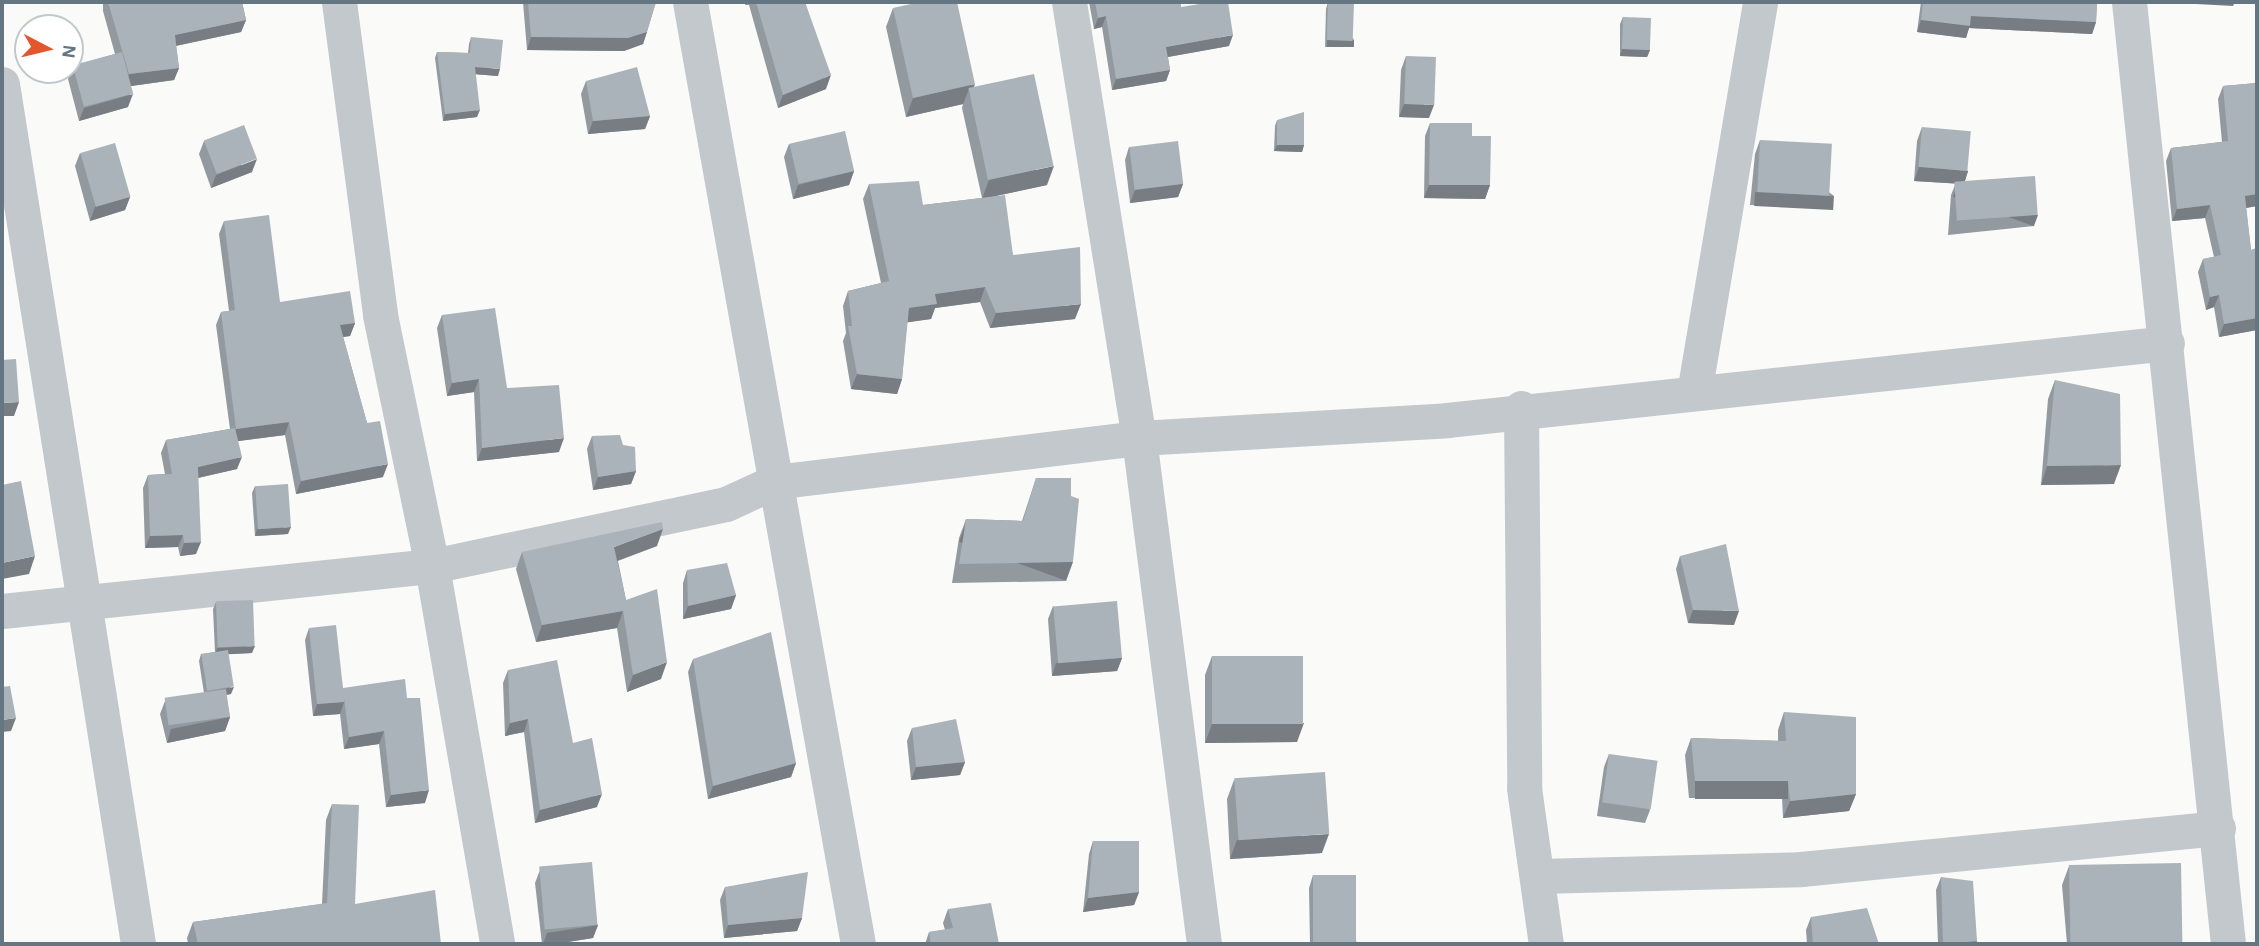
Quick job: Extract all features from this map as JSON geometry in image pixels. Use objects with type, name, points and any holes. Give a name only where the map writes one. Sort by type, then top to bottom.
[{"type":"street","points":[[339,2],[380,315],[432,566],[497,944]]},
{"type":"street","points":[[690,2],[858,944]]},
{"type":"street","points":[[1069,2],[1139,438],[1205,944]]},
{"type":"street","points":[[1694,393],[1760,2]]},
{"type":"street","points":[[2129,2],[2218,828],[2228,944]]},
{"type":"street","points":[[2,85],[80,600],[138,944]]},
{"type":"street","points":[[2,611],[80,600],[432,566],[726,503],[775,482],[1139,438],[1447,420],[1521,408],[1694,393],[2167,343]]},
{"type":"street","points":[[1521,408],[1524,788],[1539,876],[1546,944]]},
{"type":"street","points":[[1539,876],[1801,869],[2218,828]]},
{"type":"building","points":[[108,2],[242,2],[246,20],[175,35],[179,68],[129,74]]},
{"type":"building","points":[[528,2],[656,2],[647,32],[628,38],[531,37]]},
{"type":"building","points":[[756,2],[805,2],[831,75],[783,95]]},
{"type":"building","points":[[920,2],[957,2],[975,84],[913,98],[893,8]]},
{"type":"building","points":[[1095,2],[1180,2],[1181,7],[1228,2],[1233,35],[1166,47],[1170,70],[1116,79],[1106,16],[1098,18]]},
{"type":"building","points":[[1328,2],[1354,3],[1353,41],[1327,40]]},
{"type":"building","points":[[1923,2],[2097,2],[2096,22],[1971,16],[1970,26],[1921,20]]},
{"type":"building","points":[[1623,17],[1651,18],[1650,50],[1622,49]]},
{"type":"building","points":[[471,37],[503,40],[500,69],[475,67],[480,110],[445,114],[437,52],[470,53]]},
{"type":"building","points":[[122,52],[133,94],[84,107],[78,84],[84,84],[84,62]]},
{"type":"building","points":[[1406,56],[1436,57],[1434,105],[1404,104]]},
{"type":"building","points":[[637,67],[650,116],[593,121],[586,81]]},
{"type":"building","points":[[1034,74],[1054,166],[988,180],[968,88]]},
{"type":"building","points":[[2257,83],[2257,194],[2245,196],[2251,250],[2257,248],[2257,318],[2224,324],[2219,295],[2210,297],[2203,259],[2221,255],[2210,205],[2177,209],[2171,148],[2228,141],[2223,86]]},
{"type":"building","points":[[1304,112],[1304,145],[1277,145],[1277,120]]},
{"type":"building","points":[[1430,123],[1472,123],[1472,136],[1491,136],[1490,185],[1429,185]]},
{"type":"building","points":[[244,125],[257,159],[217,174],[204,140]]},
{"type":"building","points":[[1922,127],[1971,131],[1967,171],[1919,167]]},
{"type":"building","points":[[845,131],[854,171],[799,184],[789,144]]},
{"type":"building","points":[[1760,140],[1832,144],[1829,196],[1757,192]]},
{"type":"building","points":[[1178,141],[1183,184],[1135,190],[1129,147]]},
{"type":"building","points":[[115,143],[130,197],[96,207],[80,153]]},
{"type":"building","points":[[2035,176],[2038,215],[1957,221],[1954,182]]},
{"type":"building","points":[[919,181],[923,205],[1005,195],[1013,255],[1080,247],[1081,304],[996,313],[985,287],[935,294],[937,304],[909,308],[902,379],[857,374],[848,326],[852,326],[848,291],[889,281],[869,184]]},
{"type":"building","points":[[269,215],[280,302],[350,291],[355,323],[340,325],[367,423],[380,421],[388,464],[301,481],[289,422],[236,429],[221,312],[235,310],[224,221]]},
{"type":"building","points":[[495,308],[507,388],[559,385],[564,438],[482,448],[479,379],[452,383],[442,315]]},
{"type":"building","points":[[16,359],[19,402],[2,403],[2,360]]},
{"type":"building","points":[[2055,380],[2120,394],[2121,465],[2047,466]]},
{"type":"building","points":[[235,428],[242,457],[198,467],[201,542],[184,543],[183,535],[150,536],[148,475],[172,474],[166,440]]},
{"type":"building","points":[[620,435],[623,445],[635,447],[636,471],[598,477],[592,436]]},
{"type":"building","points":[[1036,478],[1071,478],[1071,496],[1079,499],[1073,562],[959,564],[966,519],[1023,521]]},
{"type":"building","points":[[21,481],[35,556],[2,563],[2,485]]},
{"type":"building","points":[[288,484],[291,527],[258,529],[255,486]]},
{"type":"building","points":[[662,522],[663,529],[614,547],[626,600],[657,589],[667,662],[633,675],[623,611],[542,625],[522,552]]},
{"type":"building","points":[[1726,544],[1739,611],[1693,610],[1680,556]]},
{"type":"building","points":[[727,563],[736,595],[688,606],[687,570]]},
{"type":"building","points":[[253,600],[255,646],[218,647],[216,601]]},
{"type":"building","points":[[1117,601],[1122,658],[1058,663],[1053,607]]},
{"type":"building","points":[[336,625],[343,688],[405,679],[407,698],[420,698],[429,790],[391,795],[384,731],[349,737],[344,698],[344,702],[317,704],[309,628]]},
{"type":"building","points":[[771,632],[796,763],[713,786],[693,659]]},
{"type":"building","points":[[228,650],[234,687],[207,691],[201,654]]},
{"type":"building","points":[[1212,656],[1303,656],[1303,724],[1212,724]]},
{"type":"building","points":[[557,660],[573,743],[592,738],[602,794],[540,810],[528,719],[510,723],[508,670]]},
{"type":"building","points":[[10,686],[16,718],[2,720],[2,687]]},
{"type":"building","points":[[226,689],[230,717],[169,725],[165,698]]},
{"type":"building","points":[[1784,712],[1856,717],[1856,794],[1790,801],[1788,781],[1695,781],[1691,738],[1786,741]]},
{"type":"building","points":[[956,719],[965,762],[916,767],[912,728]]},
{"type":"building","points":[[1609,754],[1658,761],[1651,809],[1602,803]]},
{"type":"building","points":[[1325,772],[1329,834],[1239,840],[1234,778]]},
{"type":"building","points":[[332,804],[359,805],[355,904],[435,890],[441,944],[198,944],[193,922],[327,903]]},
{"type":"building","points":[[1093,841],[1139,841],[1139,892],[1088,898]]},
{"type":"building","points":[[592,862],[597,925],[545,929],[539,867]]},
{"type":"building","points":[[2181,863],[2182,944],[2070,944],[2069,865]]},
{"type":"building","points":[[808,872],[802,918],[728,925],[725,887]]},
{"type":"building","points":[[1313,875],[1356,875],[1356,944],[1313,944]]},
{"type":"building","points":[[1941,877],[1973,881],[1977,941],[1943,944]]},
{"type":"building","points":[[991,903],[999,944],[931,944],[929,932],[953,928],[948,909]]},
{"type":"building","points":[[1867,908],[1879,944],[1813,944],[1811,917]]}]
